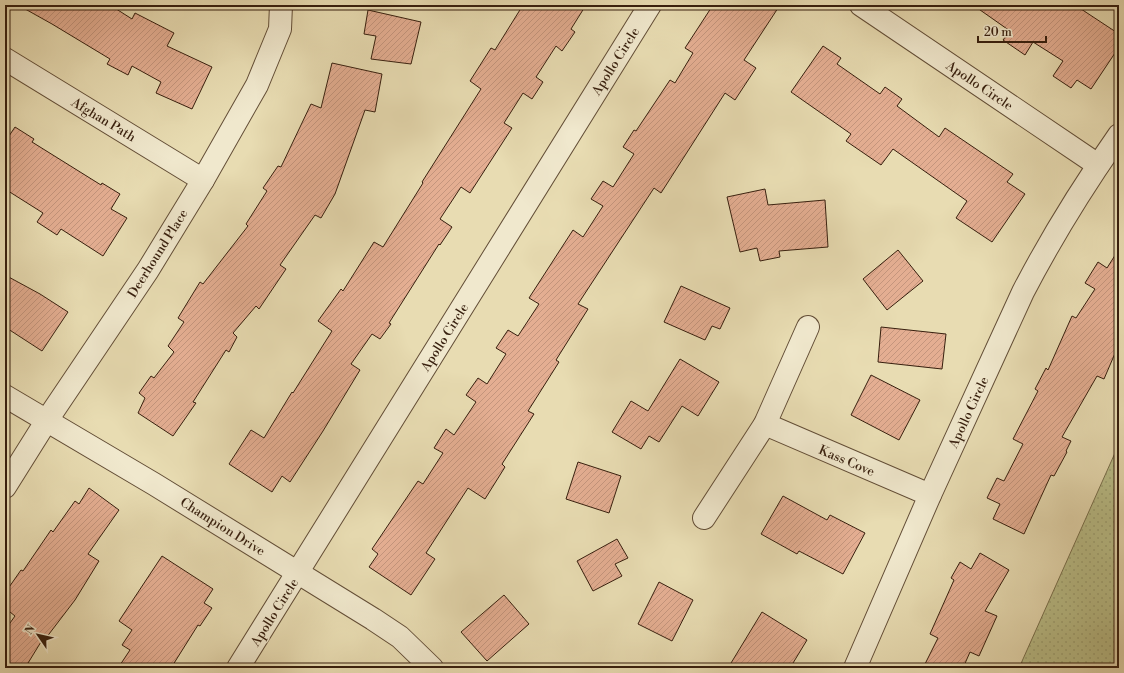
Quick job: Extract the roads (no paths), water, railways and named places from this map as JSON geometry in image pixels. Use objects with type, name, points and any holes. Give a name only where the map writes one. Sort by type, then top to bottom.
[{"type":"street","name":"Deerhound Place","points":[[5,487],[47,420],[148,270],[203,180],[257,85],[280,28],[281,5]]},
{"type":"street","name":"Apollo Circle","points":[[238,668],[650,5]]},
{"type":"street","name":"Apollo Circle","points":[[862,5],[1098,165]]},
{"type":"street","name":"Afghan Path","points":[[5,59],[203,180]]},
{"type":"street","name":"Apollo Circle","points":[[855,668],[930,495],[1026,286],[1098,165],[1119,135]]},
{"type":"street","points":[[704,518],[765,424],[808,327]]},
{"type":"street","name":"Champion Drive","points":[[5,396],[154,484],[374,618],[395,634],[432,668]]},
{"type":"street","name":"Kass Cove","points":[[765,424],[930,495]]}]
